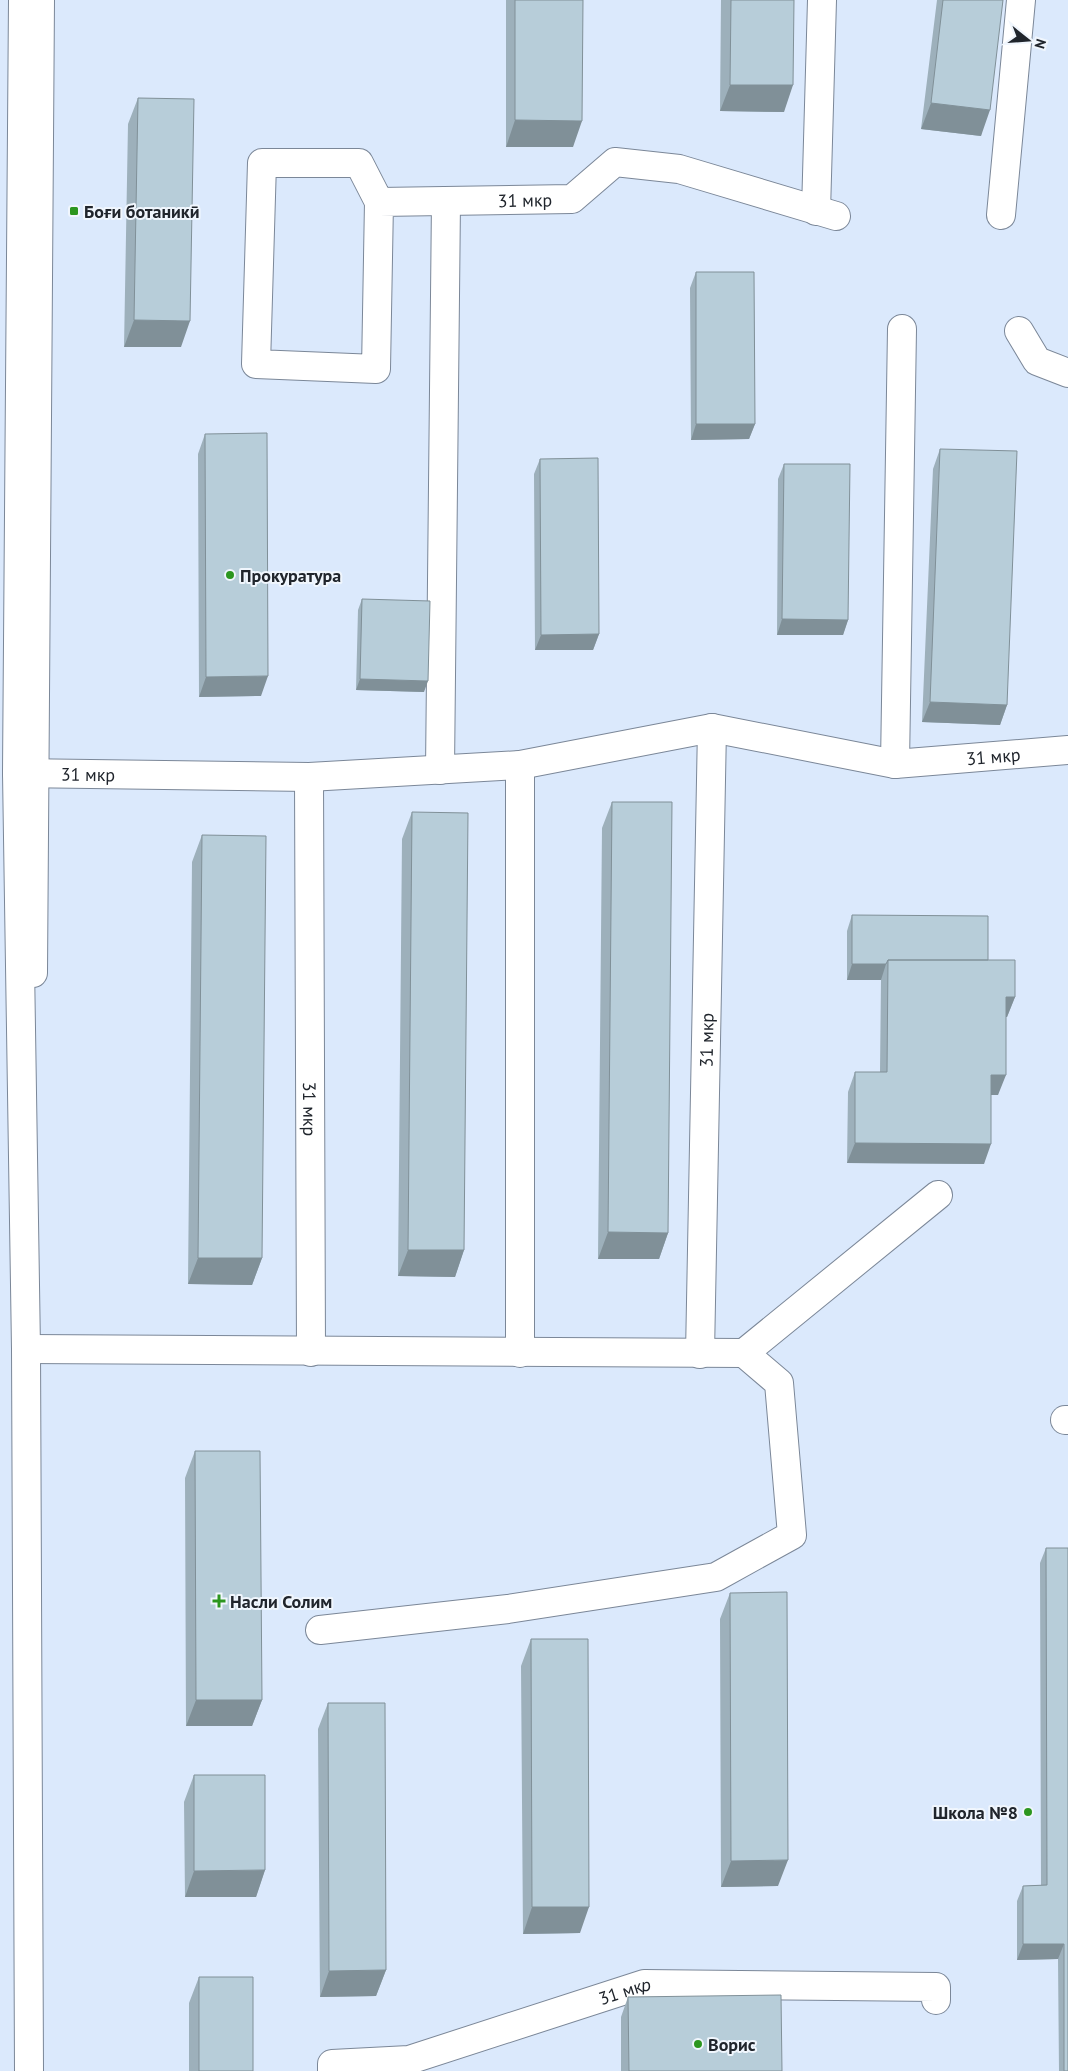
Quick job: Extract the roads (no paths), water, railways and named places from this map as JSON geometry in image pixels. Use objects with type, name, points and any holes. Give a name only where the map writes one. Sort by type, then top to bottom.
[{"type":"main road","points":[[23,0],[17,773],[26,1349],[29,2071]]},
{"type":"main road","points":[[27,1774],[40,0]]},
{"type":"main road","name":"31 мкр","points":[[380,202],[572,199],[615,162],[679,169],[826,213],[822,0]]},
{"type":"main road","points":[[1001,215],[1021,0]]},
{"type":"main road","points":[[359,163],[380,202],[376,370],[256,364],[262,164],[359,163]]},
{"type":"main road","points":[[440,770],[446,201]]},
{"type":"main road","points":[[895,764],[902,329]]},
{"type":"main road","points":[[1019,331],[1036,360],[1068,373]]},
{"type":"main road","name":"31 мкр","points":[[17,773],[309,777],[520,766],[712,728],[895,764],[1068,750]]},
{"type":"main road","name":"31 мкр","points":[[700,1354],[712,728]]},
{"type":"main road","points":[[520,766],[520,1353]]},
{"type":"main road","name":"31 мкр","points":[[309,777],[311,1352]]},
{"type":"main road","points":[[26,1349],[744,1353],[938,1195]]},
{"type":"main road","points":[[320,1630],[508,1609],[716,1577],[792,1535],[780,1383],[744,1353]]},
{"type":"main road","name":"31 мкр","points":[[332,2071],[332,2064],[409,2060],[644,1984],[936,1994]]},
{"type":"place","name":"Боғи ботаникӣ","points":[[74,211]]},
{"type":"place","name":"Прокуратура","points":[[230,575]]},
{"type":"place","name":"Насли Солим","points":[[219,1601]]},
{"type":"place","name":"Школа №8","points":[[1028,1812]]},
{"type":"place","name":"Ворис","points":[[698,2044]]}]
